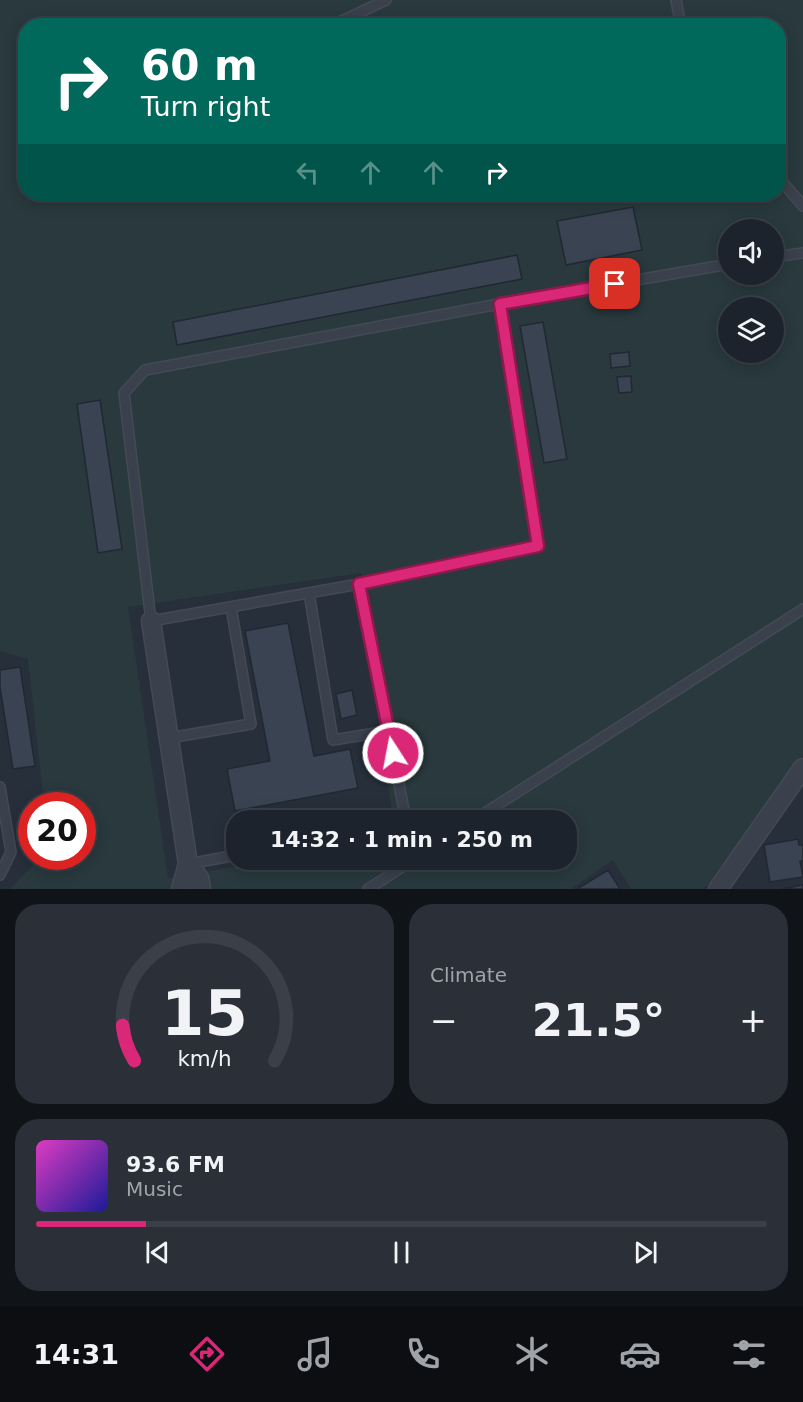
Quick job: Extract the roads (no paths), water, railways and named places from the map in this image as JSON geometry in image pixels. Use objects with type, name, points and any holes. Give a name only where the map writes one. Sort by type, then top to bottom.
[{"type":"street","points":[[151,621],[188,864],[181,889]]},
{"type":"street","points":[[718,889],[803,768]]},
{"type":"street","points":[[188,864],[198,878],[201,889]]},
{"type":"lane","points":[[348,18],[386,0]]},
{"type":"lane","points":[[676,0],[679,18]]},
{"type":"lane","points":[[786,186],[803,206]]},
{"type":"lane","points":[[784,256],[803,253]]},
{"type":"lane","points":[[500,304],[538,546],[359,584],[151,621],[124,393],[145,370],[500,304],[718,266]]},
{"type":"lane","points":[[359,584],[404,810]]},
{"type":"lane","points":[[309,593],[333,740],[388,730]]},
{"type":"lane","points":[[169,738],[251,724],[231,607]]},
{"type":"lane","points":[[490,810],[803,609]]},
{"type":"lane","points":[[0,787],[11,852],[0,875]]},
{"type":"lane","points":[[188,864],[226,857]]},
{"type":"lane","points":[[368,889],[397,870]]}]
